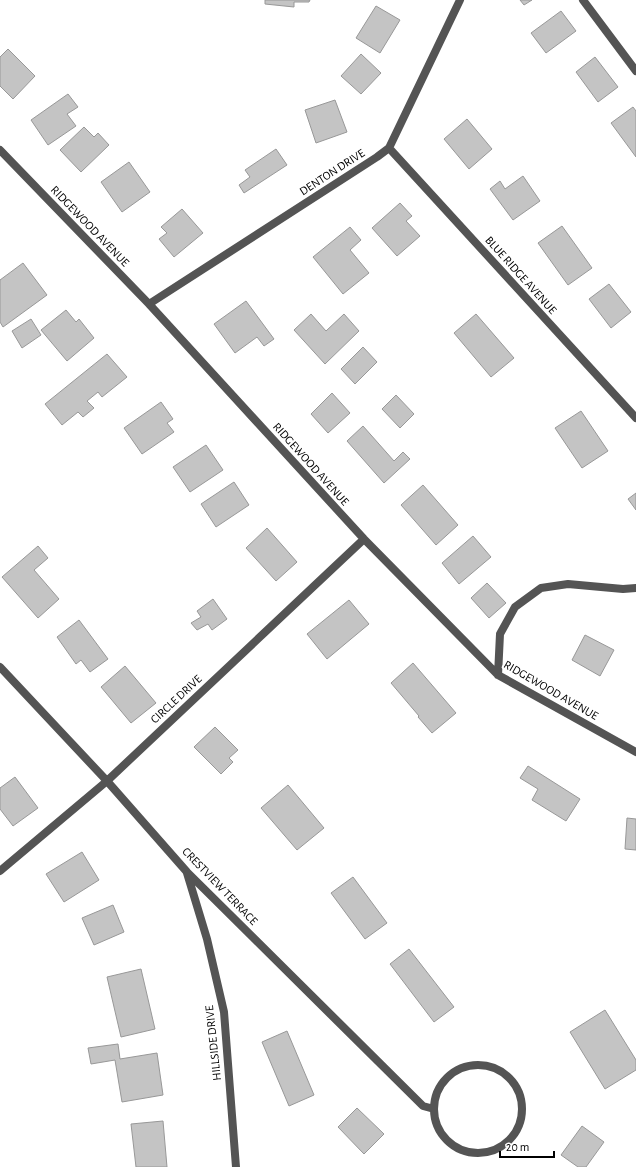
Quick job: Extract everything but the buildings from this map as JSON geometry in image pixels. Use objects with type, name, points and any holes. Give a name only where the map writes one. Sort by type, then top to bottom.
[{"type":"street","name":"DENTON DRIVE","points":[[149,304],[389,148],[460,0]]},
{"type":"street","points":[[583,0],[636,71]]},
{"type":"street","name":"BLUE RIDGE AVENUE","points":[[389,148],[636,418]]},
{"type":"street","name":"RIDGEWOOD AVENUE","points":[[0,150],[149,304],[364,539],[498,675],[636,752]]},
{"type":"street","name":"CIRCLE DRIVE","points":[[0,871],[107,781],[364,539]]},
{"type":"street","points":[[498,675],[500,634],[515,607],[541,588],[568,584],[623,589],[636,588]]},
{"type":"street","name":"CRESTVIEW TERRACE","points":[[0,667],[107,781],[187,872],[423,1106],[434,1109]]},
{"type":"street","name":"HILLSIDE DRIVE","points":[[187,872],[207,939],[224,1012],[236,1167]]},
{"type":"street","points":[[469,1066],[484,1066],[498,1070],[510,1079],[518,1092],[522,1106],[520,1121],[515,1134],[505,1144],[493,1151],[479,1153],[466,1151],[453,1145],[443,1135],[437,1123],[434,1109],[437,1094],[444,1081],[455,1072],[469,1066]]}]
